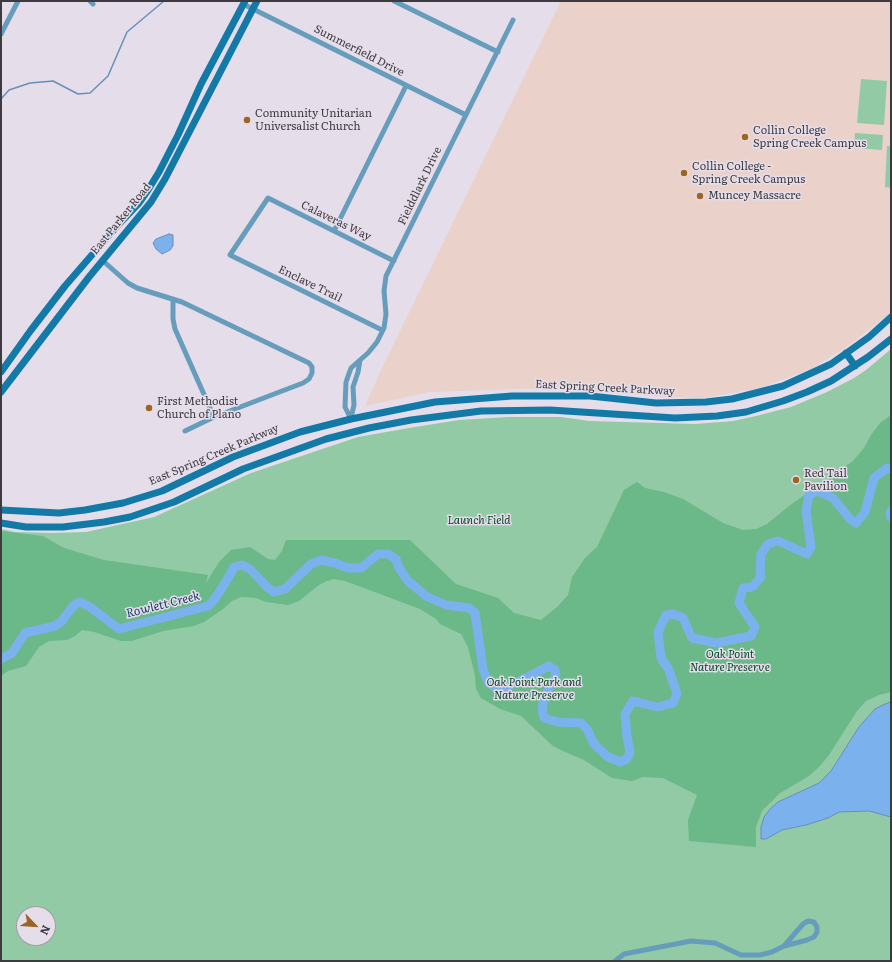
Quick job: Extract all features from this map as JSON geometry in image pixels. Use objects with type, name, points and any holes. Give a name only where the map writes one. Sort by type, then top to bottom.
[{"type":"main road","name":"East Parker Road","points":[[1,392],[102,260],[146,208],[163,182],[257,1]]},
{"type":"main road","name":"East Parker Road","points":[[1,372],[65,286],[139,203],[155,178],[178,135],[212,62],[244,3]]},
{"type":"main road","points":[[225,37],[235,43]]},
{"type":"main road","points":[[212,62],[222,68]]},
{"type":"main road","points":[[201,84],[211,90]]},
{"type":"main road","points":[[178,135],[186,139]]},
{"type":"main road","points":[[155,178],[163,182]]},
{"type":"main road","points":[[139,203],[146,208]]},
{"type":"main road","points":[[94,253],[102,260]]},
{"type":"main road","name":"East Spring Creek Parkway","points":[[1,510],[59,513],[123,503],[162,491],[233,457],[282,438],[351,418],[435,402],[512,396],[590,396],[656,403],[732,400],[783,386],[831,364],[869,337],[891,317]]},
{"type":"main road","points":[[1,523],[26,527],[63,527],[130,517],[167,505],[212,483],[269,459],[326,439],[355,431],[411,420],[481,411],[550,410],[675,418],[694,418],[746,412],[807,392],[831,381],[855,366],[891,339]]},
{"type":"main road","points":[[846,353],[855,366]]},
{"type":"main road","points":[[13,356],[22,364]]},
{"type":"main road","points":[[625,414],[626,400]]},
{"type":"main road","points":[[351,418],[355,431]]},
{"type":"main road","points":[[205,470],[212,483]]},
{"type":"street","points":[[1,34],[18,1]]},
{"type":"street","points":[[394,1],[498,52]]},
{"type":"street","name":"Summerfield Drive","points":[[244,3],[253,9],[466,115]]},
{"type":"street","name":"Fielddlark Drive","points":[[351,418],[345,407],[346,382],[351,368],[368,353],[377,342],[382,330],[386,314],[384,291],[386,276],[513,20]]},
{"type":"street","points":[[334,231],[406,86]]},
{"type":"street","name":"Calaveras Way","points":[[230,255],[268,198],[394,261]]},
{"type":"street","name":"Enclave Trail","points":[[230,255],[382,330]]},
{"type":"street","points":[[102,260],[132,286],[182,302],[302,359],[309,363],[312,367],[312,373],[309,379],[303,383],[214,417],[185,431]]},
{"type":"street","points":[[173,300],[173,319],[175,329],[214,417]]},
{"type":"street","points":[[351,418],[354,405],[353,387],[360,360]]},
{"type":"street","points":[[615,961],[624,954],[691,941],[715,943],[741,955],[760,955],[814,937],[817,932],[817,927],[814,922],[808,921],[803,924],[784,946]]},
{"type":"shaded area","name":"Collin College - Spring Creek Campus","points":[[561,1],[891,1],[891,312],[851,344],[811,369],[760,388],[704,398],[666,397],[548,388],[430,392],[365,406],[382,368]]},
{"type":"green space","points":[[861,79],[887,81],[884,125],[857,123]]},
{"type":"green space","points":[[855,133],[883,135],[882,150],[854,148]]},
{"type":"green space","points":[[887,146],[891,146],[891,188],[885,187]]},
{"type":"green space","name":"Oak Point Park and Nature Preserve","points":[[891,349],[891,961],[1,961],[1,529],[15,532],[86,532],[154,517],[251,473],[358,437],[459,420],[508,417],[561,417],[590,421],[695,424],[733,421],[791,407],[827,392],[854,378]]},
{"type":"green space","name":"Oak Point Nature Preserve","points":[[891,415],[891,692],[879,695],[866,701],[857,711],[829,755],[820,766],[809,776],[780,793],[762,811],[756,827],[756,847],[689,841],[688,820],[697,795],[663,778],[643,777],[632,781],[612,778],[584,760],[553,746],[521,716],[500,709],[481,698],[476,689],[475,676],[468,647],[461,634],[440,624],[436,619],[420,609],[345,581],[334,579],[327,581],[319,585],[299,601],[288,605],[266,602],[256,598],[241,597],[232,601],[204,622],[194,626],[163,631],[132,641],[121,641],[94,632],[82,630],[67,640],[49,641],[39,647],[26,666],[8,671],[1,676],[1,531],[43,536],[64,548],[104,560],[208,575],[206,583],[219,562],[231,550],[250,547],[268,559],[275,560],[282,551],[286,540],[410,540],[456,584],[498,598],[514,613],[541,620],[557,607],[568,595],[572,577],[585,558],[597,547],[624,490],[637,482],[645,488],[664,492],[683,499],[723,523],[743,530],[756,529],[767,524],[789,506],[853,461],[864,448],[880,423]]},
{"type":"water","points":[[169,234],[173,235],[173,246],[170,250],[162,254],[156,249],[153,243],[156,239]]},
{"type":"water","points":[[891,702],[891,817],[869,811],[839,812],[828,818],[806,825],[782,830],[766,839],[761,839],[761,827],[764,817],[770,809],[778,802],[819,783],[831,771],[859,727],[875,709]]},
{"type":"waterway","points":[[1,99],[9,90],[30,83],[53,81],[78,94],[90,93],[108,76],[127,32],[164,1]]},
{"type":"waterway","name":"Rowlett Creek","points":[[1,659],[12,653],[25,633],[55,626],[62,621],[73,606],[80,602],[90,607],[119,629],[208,606],[214,600],[234,567],[242,565],[250,569],[267,587],[274,592],[285,589],[311,564],[321,560],[348,568],[361,568],[378,554],[388,554],[396,559],[398,566],[407,580],[426,596],[446,605],[469,608],[475,613],[483,669],[488,682],[494,687],[502,689],[549,666],[555,670],[556,675],[545,696],[542,709],[544,718],[558,722],[581,723],[587,729],[594,744],[608,757],[620,762],[627,759],[630,752],[625,714],[633,701],[657,707],[673,703],[677,694],[669,670],[661,658],[658,632],[666,615],[674,614],[683,618],[692,638],[716,643],[751,636],[755,627],[739,603],[743,588],[752,587],[761,577],[761,554],[768,544],[778,541],[807,554],[811,547],[806,511],[809,495],[817,491],[833,498],[850,519],[856,523],[865,512],[874,478],[887,468],[891,469]]},
{"type":"waterway","name":"Rowlett Creek","points":[[891,511],[891,517]]},
{"type":"place","name":"Community Unitarian Universalist Church","points":[[247,120]]},
{"type":"place","name":"Collin College Spring Creek Campus","points":[[745,137]]},
{"type":"place","name":"Collin College - Spring Creek Campus","points":[[684,173]]},
{"type":"place","name":"Muncey Massacre","points":[[700,196]]},
{"type":"place","name":"First Methodist Church of Plano","points":[[149,408]]},
{"type":"place","name":"Red Tail Pavilion","points":[[796,480]]},
{"type":"park label","name":"Launch Field","points":[[479,521]]}]
